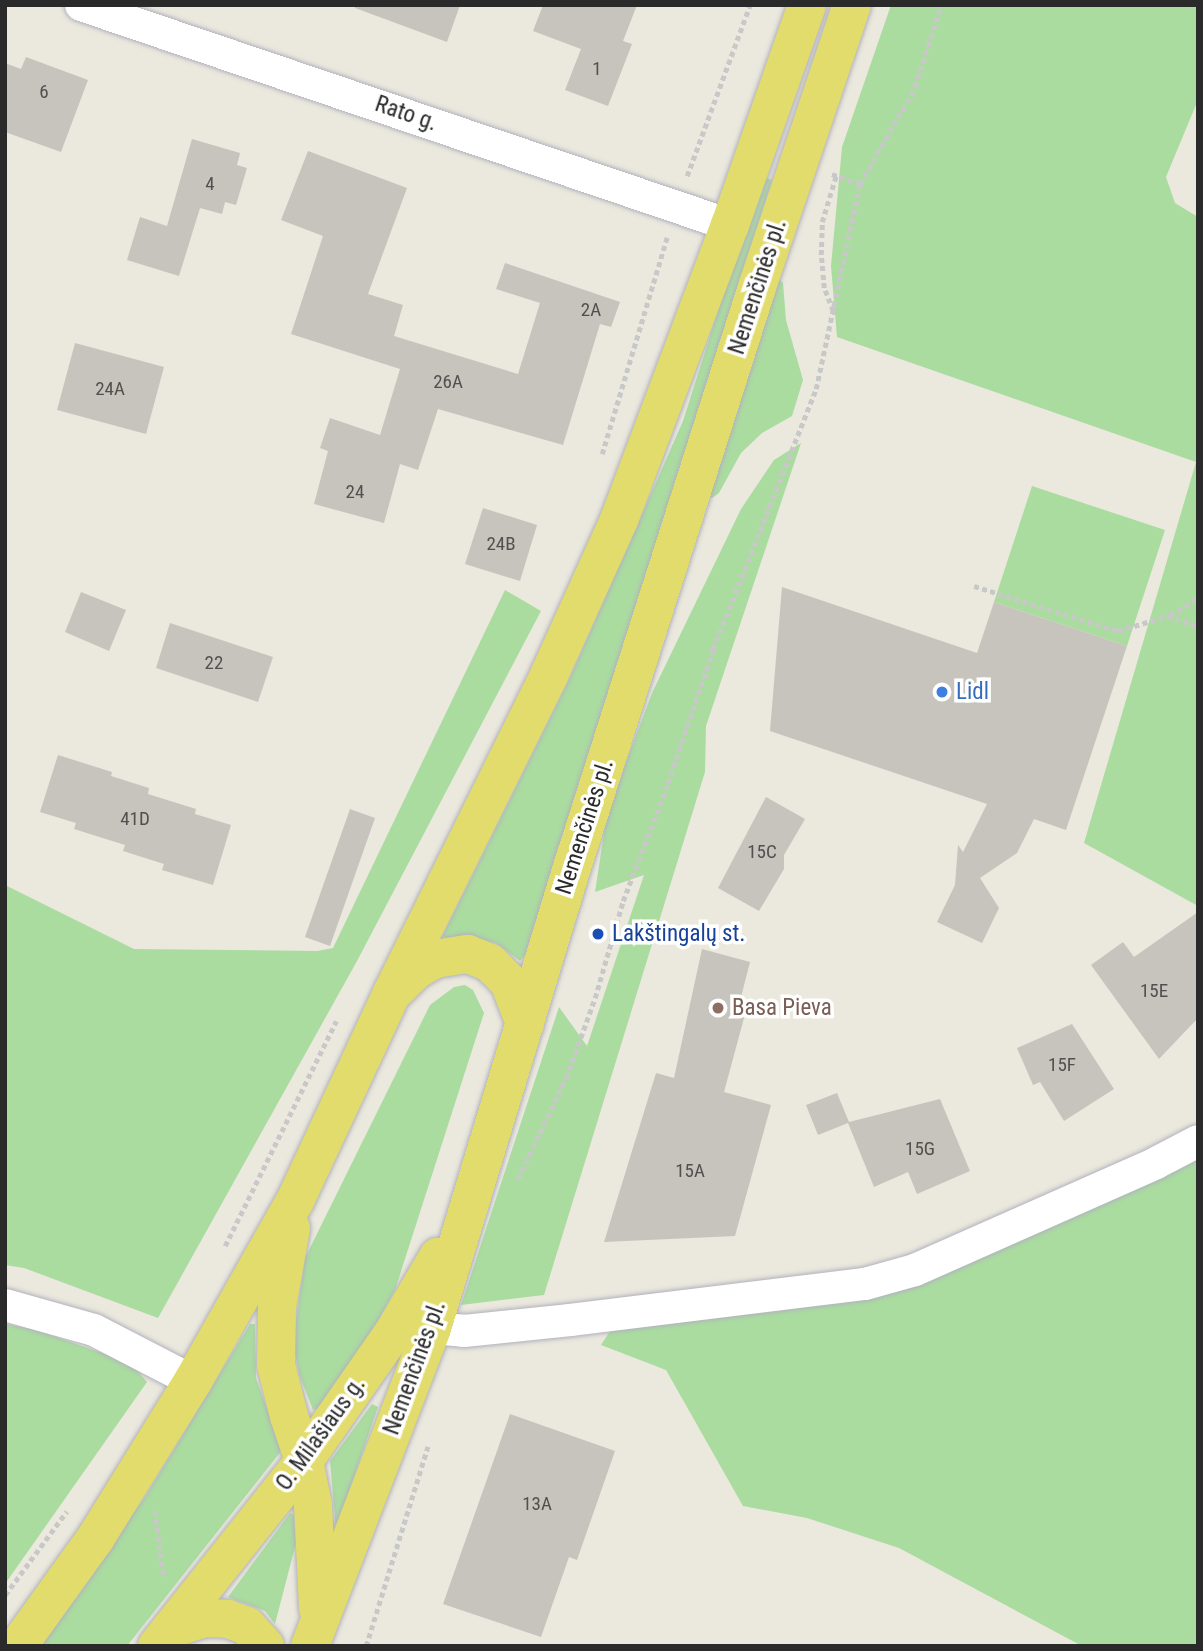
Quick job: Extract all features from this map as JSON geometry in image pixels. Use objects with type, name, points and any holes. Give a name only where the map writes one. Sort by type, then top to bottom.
[{"type":"main road","name":"Nemenčinės pl.","points":[[295,1201],[548,675],[619,520],[730,225],[807,5]]},
{"type":"main road","name":"Nemenčinės pl.","points":[[314,1634],[432,1328],[466,1210],[757,287],[852,5]]},
{"type":"main road","points":[[393,993],[416,970],[435,959],[468,954],[490,962],[509,982],[525,1024]]},
{"type":"main road","points":[[18,1646],[95,1538],[193,1381],[295,1201]]},
{"type":"main road","points":[[295,1201],[277,1307],[276,1365],[304,1461],[313,1505],[314,1634]]},
{"type":"main road","name":"O. Milašiaus g.","points":[[164,1637],[304,1461],[395,1330],[466,1210]]},
{"type":"main road","points":[[164,1637],[204,1618],[228,1619],[247,1626],[265,1646]]},
{"type":"street","name":"Rato g.","points":[[81,5],[730,225]]},
{"type":"street","points":[[432,1328],[464,1331],[544,1323],[865,1284],[915,1270],[1157,1163],[1198,1141]]},
{"type":"street","points":[[5,1305],[94,1330],[193,1381]]},
{"type":"path","points":[[601,459],[676,207],[750,5]]},
{"type":"path","points":[[513,1191],[579,1044],[623,901],[668,783],[713,649],[816,389],[860,184],[915,87],[941,5]]},
{"type":"path","points":[[833,311],[824,288],[821,255],[822,222],[836,176]]},
{"type":"path","points":[[974,586],[1118,631],[1166,616],[1198,598]]},
{"type":"path","points":[[1166,616],[1198,626]]},
{"type":"path","points":[[221,1253],[338,1018]]},
{"type":"path","points":[[366,1646],[432,1436]]},
{"type":"path","points":[[155,1508],[164,1637]]},
{"type":"green space","points":[[891,5],[1198,5],[1198,100],[1166,177],[1175,203],[1198,217],[1198,906],[1084,843],[1196,462],[837,337],[831,266],[842,147]]},
{"type":"green space","points":[[761,176],[772,180],[525,955],[520,961],[496,943],[474,938],[447,940],[443,935],[569,680],[683,421]]},
{"type":"green space","points":[[778,278],[783,283],[786,320],[803,380],[792,416],[762,433],[741,453],[719,493],[712,498],[708,496]]},
{"type":"green space","points":[[801,443],[706,726],[705,772],[544,1295],[461,1305],[559,1007],[587,1046],[644,875],[595,892],[607,813],[652,693],[741,509],[774,460]]},
{"type":"green space","points":[[1032,486],[1165,530],[1127,646],[994,602]]},
{"type":"green space","points":[[505,590],[541,611],[357,961],[158,1318],[24,1268],[5,1265],[5,885],[134,949],[317,951],[333,948]]},
{"type":"green space","points":[[465,985],[473,990],[484,1013],[395,1290],[361,1351],[317,1409],[313,1410],[299,1374],[293,1342],[305,1258],[430,1005],[454,987]]},
{"type":"green space","points":[[1198,1159],[1198,1646],[1082,1646],[899,1548],[807,1518],[743,1506],[666,1370],[601,1345],[617,1320],[844,1303],[1178,1170]]},
{"type":"green space","points":[[5,1324],[33,1329],[108,1355],[137,1370],[147,1382],[5,1584]]},
{"type":"green space","points":[[250,1324],[255,1324],[256,1378],[282,1450],[127,1646],[41,1646],[147,1494]]},
{"type":"green space","points":[[372,1404],[378,1407],[336,1529],[330,1461]]},
{"type":"green space","points":[[290,1513],[294,1515],[296,1543],[275,1624],[265,1611],[228,1597]]},
{"type":"building","points":[[355,5],[460,5],[447,42],[355,8]]},
{"type":"building","points":[[543,5],[637,5],[623,41],[632,44],[608,106],[565,90],[581,49],[533,31]]},
{"type":"building","points":[[26,57],[88,80],[61,152],[5,132],[5,63],[21,69]]},
{"type":"building","points":[[192,139],[240,153],[237,165],[247,168],[236,205],[225,202],[222,214],[200,208],[179,276],[127,260],[140,217],[167,226]]},
{"type":"building","points":[[308,151],[407,188],[368,294],[403,305],[394,336],[518,374],[540,303],[496,289],[505,263],[620,302],[611,327],[600,324],[563,445],[438,409],[418,470],[400,464],[384,523],[314,504],[328,451],[320,448],[330,418],[380,435],[400,369],[291,334],[323,236],[281,220]]},
{"type":"building","points":[[75,343],[164,367],[146,434],[57,410]]},
{"type":"building","points":[[483,508],[537,525],[520,581],[465,564]]},
{"type":"building","name":"Lidl","points":[[782,587],[977,653],[994,602],[1127,646],[1066,830],[1034,819],[1017,853],[980,878],[999,908],[982,943],[937,922],[955,885],[958,845],[963,852],[987,804],[770,731]]},
{"type":"building","points":[[81,592],[126,610],[109,651],[65,632]]},
{"type":"building","points":[[170,623],[273,657],[258,702],[156,668]]},
{"type":"building","points":[[58,755],[112,772],[111,776],[149,788],[148,794],[196,809],[195,814],[231,825],[213,885],[162,870],[164,864],[123,851],[125,845],[74,829],[76,823],[40,812]]},
{"type":"building","points":[[766,797],[805,819],[784,855],[784,869],[759,911],[718,888]]},
{"type":"building","points":[[350,809],[375,818],[330,946],[305,937]]},
{"type":"building","points":[[1198,912],[1198,1018],[1159,1059],[1091,965],[1123,942],[1134,957]]},
{"type":"building","points":[[702,949],[750,962],[740,1001],[744,1018],[724,1092],[771,1105],[735,1236],[604,1242],[656,1073],[674,1078]]},
{"type":"building","points":[[1072,1024],[1114,1089],[1064,1121],[1040,1082],[1033,1085],[1017,1048]]},
{"type":"building","points":[[837,1093],[849,1122],[940,1099],[970,1171],[917,1194],[908,1172],[874,1187],[848,1123],[818,1135],[806,1105]]},
{"type":"building","points":[[510,1414],[615,1451],[577,1560],[569,1557],[541,1637],[443,1604]]},
{"type":"place","name":"Lidl","points":[[942,692]]},
{"type":"place","name":"Lakštingalų st.","points":[[598,934]]},
{"type":"place","name":"Basa Pieva","points":[[718,1008]]}]
